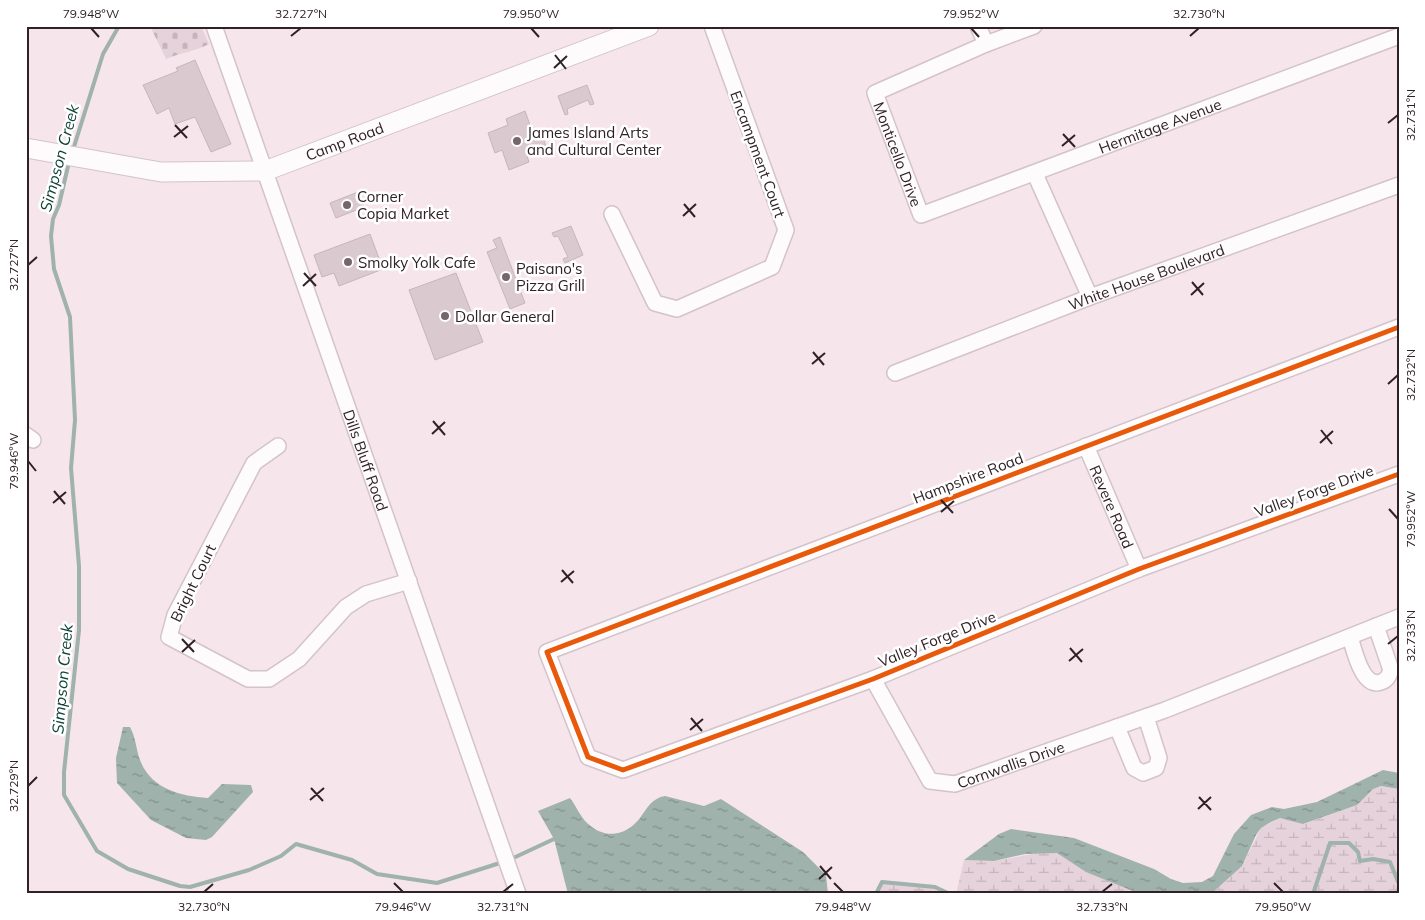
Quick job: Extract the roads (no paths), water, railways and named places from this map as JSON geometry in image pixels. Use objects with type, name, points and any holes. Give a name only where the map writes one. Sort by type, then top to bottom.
[{"type":"main road","name":"Camp Road","points":[[26,148],[161,172],[265,170],[649,26]]},
{"type":"street","name":"Dills Bluff Road","points":[[214,26],[518,894]]},
{"type":"street","name":"Encampment Court","points":[[612,214],[654,303],[677,308],[772,267],[786,230],[712,26]]},
{"type":"street","points":[[978,26],[986,44],[1034,26]]},
{"type":"street","name":"Hermitage Avenue","points":[[921,216],[1399,36]]},
{"type":"street","name":"Monticello Drive","points":[[921,216],[874,93],[986,44]]},
{"type":"street","points":[[1036,174],[1090,298]]},
{"type":"street","name":"White House Boulevard","points":[[895,373],[1090,298],[1399,185]]},
{"type":"street","name":"Hampshire Road","points":[[547,652],[1399,327]]},
{"type":"street","name":"Bright Court","points":[[278,446],[254,463],[175,615],[169,637],[248,679],[269,678],[299,659],[346,607],[366,594],[409,581]]},
{"type":"street","name":"Revere Road","points":[[1086,446],[1139,569]]},
{"type":"street","name":"Valley Forge Drive","points":[[547,652],[588,757],[623,770],[873,679],[1139,569],[1399,474]]},
{"type":"street","name":"Cornwallis Drive","points":[[873,679],[930,781],[955,784],[1117,728],[1399,617]]},
{"type":"street","points":[[1350,637],[1365,677],[1374,683],[1382,682],[1388,677],[1391,670],[1376,626]]},
{"type":"street","points":[[1117,728],[1134,768],[1144,773],[1156,768],[1159,758],[1146,717]]},
{"type":"water","points":[[123,727],[130,727],[145,770],[151,778],[168,789],[177,793],[208,798],[222,784],[251,785],[253,792],[212,837],[206,840],[186,838],[151,820],[117,783],[116,758]]},
{"type":"water","points":[[1383,770],[1399,773],[1399,789],[1381,786],[1373,789],[1357,805],[1303,824],[1280,818],[1271,822],[1261,828],[1256,835],[1242,866],[1211,894],[1140,894],[1086,872],[1057,853],[1025,854],[994,861],[964,860],[999,834],[1011,829],[1074,838],[1154,869],[1171,879],[1183,883],[1202,882],[1213,876],[1234,834],[1251,815],[1272,807],[1284,809],[1317,802]]},
{"type":"water","points":[[665,796],[704,806],[721,799],[803,852],[826,875],[828,894],[568,894],[554,839],[538,811],[570,798],[587,823],[601,832],[615,834],[628,829],[640,818],[653,801]]},
{"type":"waterway","name":"Simpson Creek","points":[[73,150],[103,54],[119,26]]},
{"type":"waterway","name":"Simpson Creek","points":[[69,162],[59,205],[53,219],[51,236],[54,269],[70,317],[75,420],[71,468],[79,566],[79,630],[64,772],[64,795],[97,851],[128,869],[180,886],[190,887],[249,870],[281,856],[296,844],[352,860],[377,874],[437,883],[503,862]]},
{"type":"waterway","name":"Simpson Creek","points":[[509,860],[554,839]]},
{"type":"waterway","name":"Simpson Creek","points":[[1313,894],[1330,843],[1349,843],[1358,852],[1360,861],[1373,859],[1390,862],[1399,884],[1398,894]]},
{"type":"waterway","name":"Simpson Creek","points":[[876,894],[882,882],[935,887],[950,894]]},
{"type":"place","name":"James Island Arts and Cultural Center","points":[[517,141]]},
{"type":"place","name":"Corner Copia Market","points":[[347,205]]},
{"type":"place","name":"Smolky Yolk Cafe","points":[[348,262]]},
{"type":"place","name":"Paisano's Pizza Grill","points":[[506,277]]},
{"type":"place","name":"Dollar General","points":[[445,316]]}]
